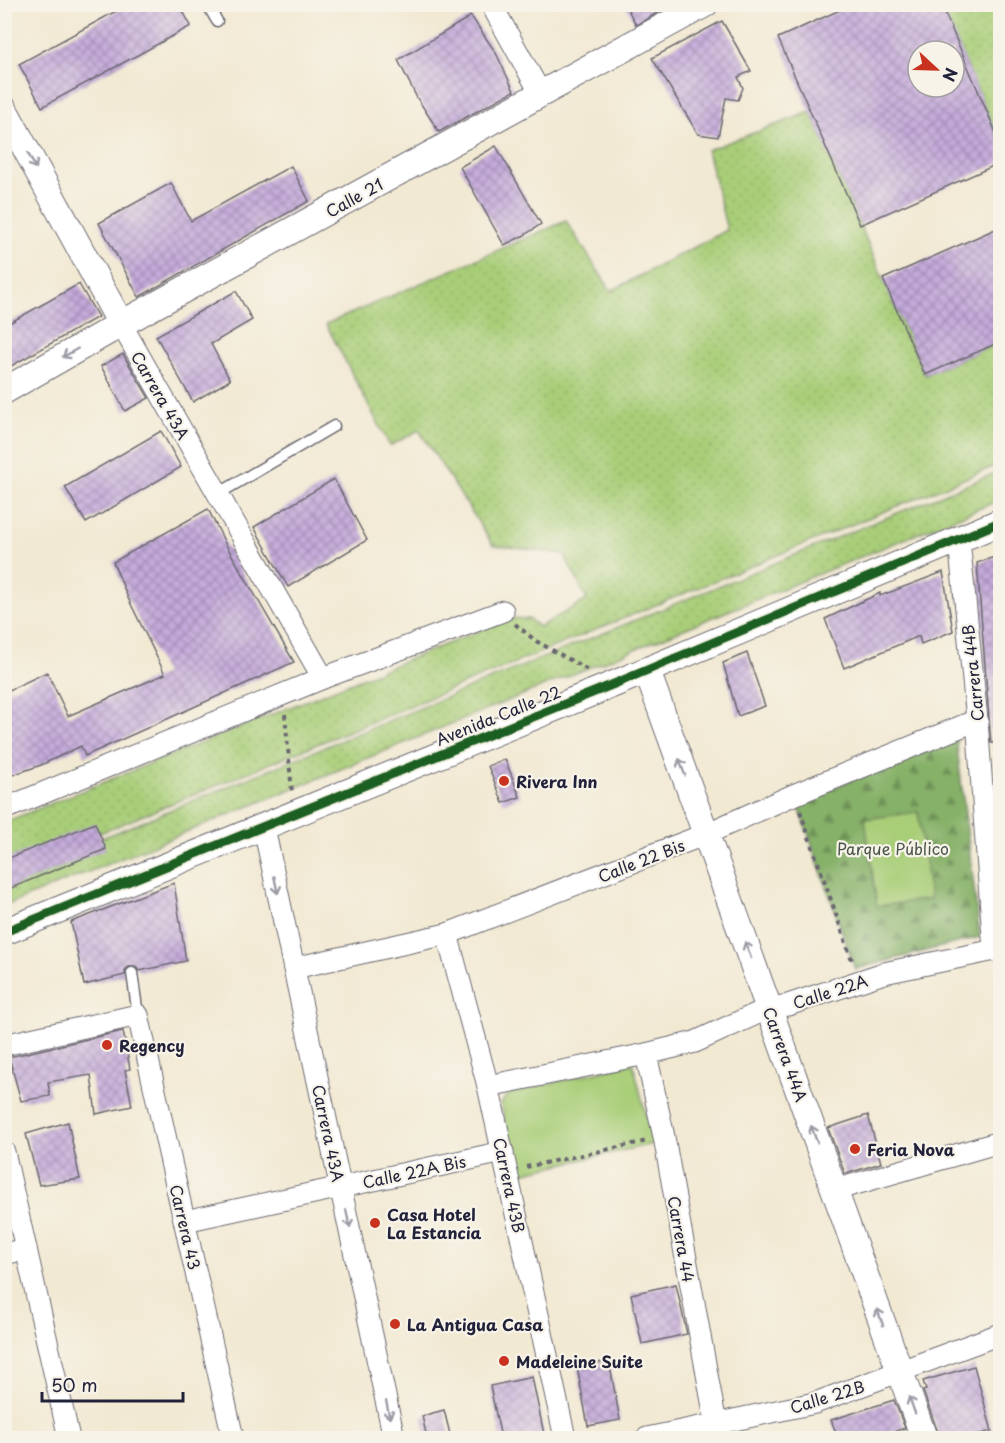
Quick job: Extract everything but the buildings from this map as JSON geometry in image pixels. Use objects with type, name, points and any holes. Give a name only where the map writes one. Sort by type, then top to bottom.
[{"type":"street","points":[[491,4],[541,94]]},
{"type":"street","name":"Calle 21","points":[[4,391],[121,324],[705,4]]},
{"type":"street","name":"Carrera 43A","points":[[4,109],[121,324],[323,678]]},
{"type":"street","name":"Avenida Calle 22","points":[[4,932],[149,879],[294,815],[1000,522]]},
{"type":"street","name":"Carrera 44B","points":[[959,540],[997,950]]},
{"type":"street","points":[[4,809],[323,678],[503,611]]},
{"type":"street","name":"Carrera 44A","points":[[647,670],[924,1438]]},
{"type":"street","name":"Calle 22 Bis","points":[[294,968],[447,934],[706,834],[791,796],[977,720]]},
{"type":"street","name":"Carrera 43A","points":[[264,828],[394,1438]]},
{"type":"street","name":"Carrera 43B","points":[[447,934],[488,1086],[565,1438]]},
{"type":"street","name":"Calle 22A","points":[[488,1086],[695,1042],[769,1008],[788,1005],[884,973],[997,950]]},
{"type":"street","points":[[4,1045],[138,1014]]},
{"type":"street","name":"Carrera 43","points":[[138,1014],[233,1438]]},
{"type":"street","name":"Carrera 44","points":[[646,1054],[716,1424]]},
{"type":"street","points":[[835,1190],[1000,1142]]},
{"type":"street","points":[[4,1152],[69,1438]]},
{"type":"street","name":"Calle 22A Bis","points":[[185,1221],[341,1187],[505,1161]]},
{"type":"street","points":[[4,1254],[26,1249]]},
{"type":"street","name":"Calle 22B","points":[[647,1438],[815,1403],[1000,1334]]},
{"type":"lane","points":[[207,4],[217,21]]},
{"type":"lane","points":[[218,494],[334,426]]},
{"type":"lane","points":[[132,973],[138,1014]]},
{"type":"path","points":[[503,611],[518,628],[536,641],[614,684]]},
{"type":"path","points":[[284,694],[294,815]]},
{"type":"path","points":[[797,802],[855,969]]},
{"type":"path","points":[[505,1161],[663,1137]]},
{"type":"green space","points":[[950,5],[1000,5],[1000,142],[966,63],[966,39],[955,39],[942,8]]},
{"type":"green space","points":[[811,112],[925,375],[1000,342],[1000,464],[5,872],[5,822],[511,618],[529,619],[539,627],[587,600],[564,554],[493,545],[419,430],[390,446],[326,324],[566,221],[611,291],[727,230],[707,150]]},
{"type":"green space","points":[[1000,471],[1000,500],[5,906],[4,878]]},
{"type":"green space","name":"Parque Público","points":[[956,739],[980,937],[855,969],[797,802]]},
{"type":"green space","points":[[918,812],[930,899],[877,906],[865,819]]},
{"type":"green space","points":[[633,1063],[653,1144],[516,1174],[501,1104],[508,1094]]},
{"type":"cycle path","points":[[4,932],[614,684],[1000,522]]},
{"type":"place","name":"Rivera Inn","points":[[504,781]]},
{"type":"place","name":"Regency","points":[[107,1045]]},
{"type":"place","name":"Feria Nova","points":[[855,1149]]},
{"type":"place","name":"Casa Hotel La Estancia","points":[[375,1223]]},
{"type":"place","name":"La Antigua Casa","points":[[395,1324]]},
{"type":"place","name":"Madeleine Suite","points":[[504,1361]]}]
